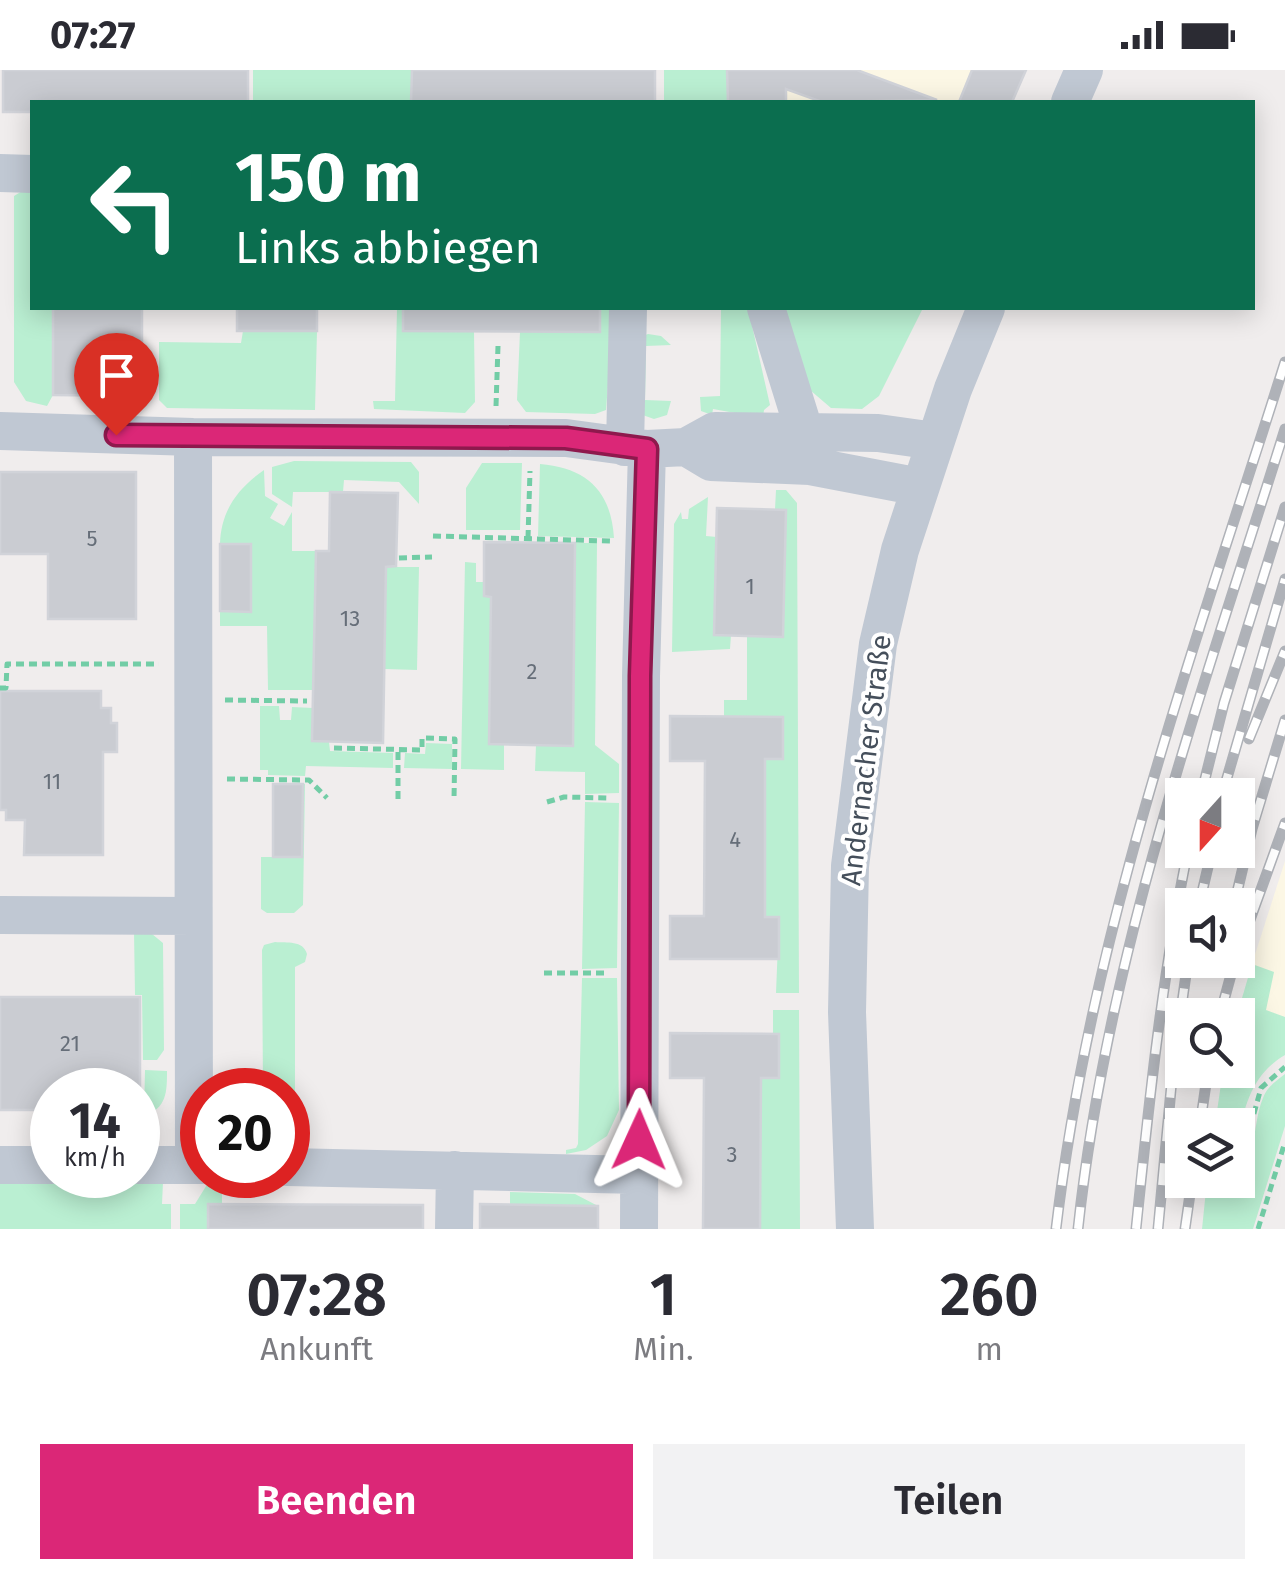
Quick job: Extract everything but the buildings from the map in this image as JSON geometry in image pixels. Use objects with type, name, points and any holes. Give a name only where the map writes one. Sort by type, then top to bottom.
[{"type":"street","points":[[1071,100],[1084,70]]},
{"type":"street","points":[[0,174],[30,174]]},
{"type":"street","points":[[628,310],[643,542],[639,1229]]},
{"type":"street","points":[[767,310],[807,448]]},
{"type":"street","name":"Andernacher Straße","points":[[855,1229],[847,1012],[850,866],[878,644],[900,550],[920,487],[985,310]]},
{"type":"street","points":[[0,432],[566,438],[636,448],[686,447],[715,431],[807,448],[920,487]]},
{"type":"street","points":[[807,448],[878,433],[935,441]]},
{"type":"street","points":[[194,437],[196,1068]]},
{"type":"street","points":[[0,915],[194,916]]},
{"type":"street","points":[[0,1164],[30,1165]]},
{"type":"street","points":[[310,1167],[639,1175]]},
{"type":"street","points":[[454,1229],[455,1170]]},
{"type":"path","points":[[498,346],[528,538]]},
{"type":"path","points":[[432,536],[643,542]]},
{"type":"path","points":[[399,558],[432,557]]},
{"type":"path","points":[[0,660],[7,664],[194,682],[306,700]]},
{"type":"path","points":[[0,688],[6,688],[7,664]]},
{"type":"path","points":[[334,748],[422,750],[422,738],[455,738],[454,800]]},
{"type":"path","points":[[398,750],[398,799]]},
{"type":"path","points":[[194,778],[310,780],[327,798]]},
{"type":"path","points":[[548,802],[564,797],[640,799]]},
{"type":"path","points":[[544,973],[641,973]]},
{"type":"path","points":[[1255,1110],[1261,1088],[1285,1066]]},
{"type":"path","points":[[1258,1229],[1285,1142]]},
{"type":"shaded area","points":[[727,70],[1026,70],[1013,100],[728,100]]},
{"type":"shaded area","points":[[1285,861],[1285,1017],[1265,1011],[1255,975],[1255,955]]},
{"type":"green space","points":[[253,70],[412,70],[411,100],[253,100]]},
{"type":"green space","points":[[664,70],[727,70],[728,100],[664,100]]},
{"type":"green space","points":[[30,186],[30,310],[53,310],[53,395],[47,406],[26,401],[14,382],[14,196]]},
{"type":"green space","points":[[397,310],[403,310],[403,331],[474,332],[475,402],[465,413],[374,409],[373,401],[395,401]]},
{"type":"green space","points":[[600,310],[614,310],[606,410],[595,414],[526,412],[517,400],[520,332],[600,332]]},
{"type":"green space","points":[[721,310],[748,310],[770,405],[763,418],[713,409],[712,415],[701,411],[700,397],[720,396]]},
{"type":"green space","points":[[776,310],[922,310],[879,396],[862,409],[831,408],[810,390]]},
{"type":"green space","points":[[243,331],[317,331],[315,410],[167,408],[159,400],[159,342],[241,343]]},
{"type":"green space","points":[[643,336],[661,336],[671,345],[646,346],[645,400],[671,401],[667,415],[654,419],[637,413]]},
{"type":"green space","points":[[294,461],[411,462],[419,472],[419,504],[399,482],[344,480],[343,492],[293,492],[292,507],[272,494],[272,467]]},
{"type":"green space","points":[[482,463],[522,463],[520,530],[466,530],[466,488]]},
{"type":"green space","points":[[540,464],[571,471],[594,485],[608,507],[614,538],[538,536]]},
{"type":"green space","points":[[264,470],[265,496],[278,504],[270,518],[284,526],[292,512],[292,551],[316,551],[313,690],[268,690],[267,626],[220,626],[220,611],[250,612],[251,544],[220,544],[227,511],[238,493]]},
{"type":"green space","points":[[776,490],[786,490],[797,503],[799,993],[776,993],[779,918],[765,917],[765,759],[724,717],[724,700],[747,700],[747,636],[782,637],[786,511],[775,509]]},
{"type":"green space","points":[[708,497],[706,536],[717,537],[730,649],[672,652],[674,524],[681,512],[682,519],[688,519],[689,509]]},
{"type":"green space","points":[[575,543],[597,543],[595,745],[619,764],[619,793],[585,794],[585,772],[535,771],[536,745],[573,745]]},
{"type":"green space","points":[[465,562],[476,563],[476,582],[484,582],[484,596],[491,597],[489,744],[504,745],[504,770],[461,769]]},
{"type":"green space","points":[[386,567],[419,567],[417,670],[385,669]]},
{"type":"green space","points":[[260,706],[279,706],[280,720],[291,720],[292,707],[313,708],[313,741],[329,742],[330,751],[393,753],[393,768],[306,766],[305,776],[268,775],[268,770],[260,770]]},
{"type":"green space","points":[[426,743],[452,744],[452,769],[404,768],[405,753],[425,754]]},
{"type":"green space","points":[[303,784],[303,905],[294,913],[267,913],[261,909],[261,857],[302,857]]},
{"type":"green space","points":[[585,802],[619,803],[617,968],[582,969]]},
{"type":"green space","points":[[134,931],[152,934],[163,943],[164,1050],[157,1060],[143,1060],[142,995],[135,995]]},
{"type":"green space","points":[[298,944],[307,954],[305,962],[295,967],[295,1068],[263,1068],[264,945]]},
{"type":"green space","points":[[1255,965],[1274,972],[1266,1010],[1285,1017],[1285,1055],[1265,1071],[1255,1086],[1255,998],[1242,998],[1248,978],[1255,978]]},
{"type":"green space","points":[[582,978],[617,978],[619,1110],[607,1136],[586,1150],[566,1154],[566,1150],[578,1144]]},
{"type":"green space","points":[[773,1010],[799,1010],[800,1229],[760,1229],[761,1078],[779,1078],[779,1035],[773,1034]]},
{"type":"green space","points":[[160,1071],[167,1071],[166,1092],[161,1104]]},
{"type":"green space","points":[[1285,1074],[1285,1126],[1253,1229],[1202,1229],[1205,1198],[1255,1198],[1255,1134],[1269,1087]]},
{"type":"green space","points":[[1220,1088],[1254,1088],[1246,1108],[1217,1108]]},
{"type":"green space","points":[[0,1181],[30,1181],[30,1198],[160,1198],[163,1182],[162,1204],[171,1204],[171,1229],[0,1229]]},
{"type":"green space","points":[[510,1192],[575,1194],[598,1206],[510,1205]]},
{"type":"green space","points":[[199,1198],[222,1198],[222,1204],[208,1204],[207,1229],[180,1229],[180,1204],[195,1204]]},
{"type":"railway","points":[[1056,1229],[1072,1118],[1120,899],[1182,683],[1285,362]]},
{"type":"railway","points":[[1078,1229],[1111,1025],[1135,924],[1191,725],[1285,429]]},
{"type":"railway","points":[[1205,778],[1224,703],[1285,507]]},
{"type":"railway","points":[[1227,778],[1285,579]]},
{"type":"railway","points":[[1249,739],[1285,651]]},
{"type":"railway","points":[[1238,888],[1285,720]]},
{"type":"railway","points":[[1255,906],[1285,823]]},
{"type":"railway","points":[[1136,1229],[1151,1086],[1185,868]]},
{"type":"railway","points":[[1203,888],[1208,868]]},
{"type":"railway","points":[[1158,1229],[1186,978]]},
{"type":"railway","points":[[1225,998],[1230,978]]},
{"type":"railway","points":[[1202,1108],[1205,1088]]},
{"type":"railway","points":[[1185,1229],[1189,1198]]},
{"type":"route","points":[[116,435],[566,438],[647,449],[640,676],[639,1140]]}]
